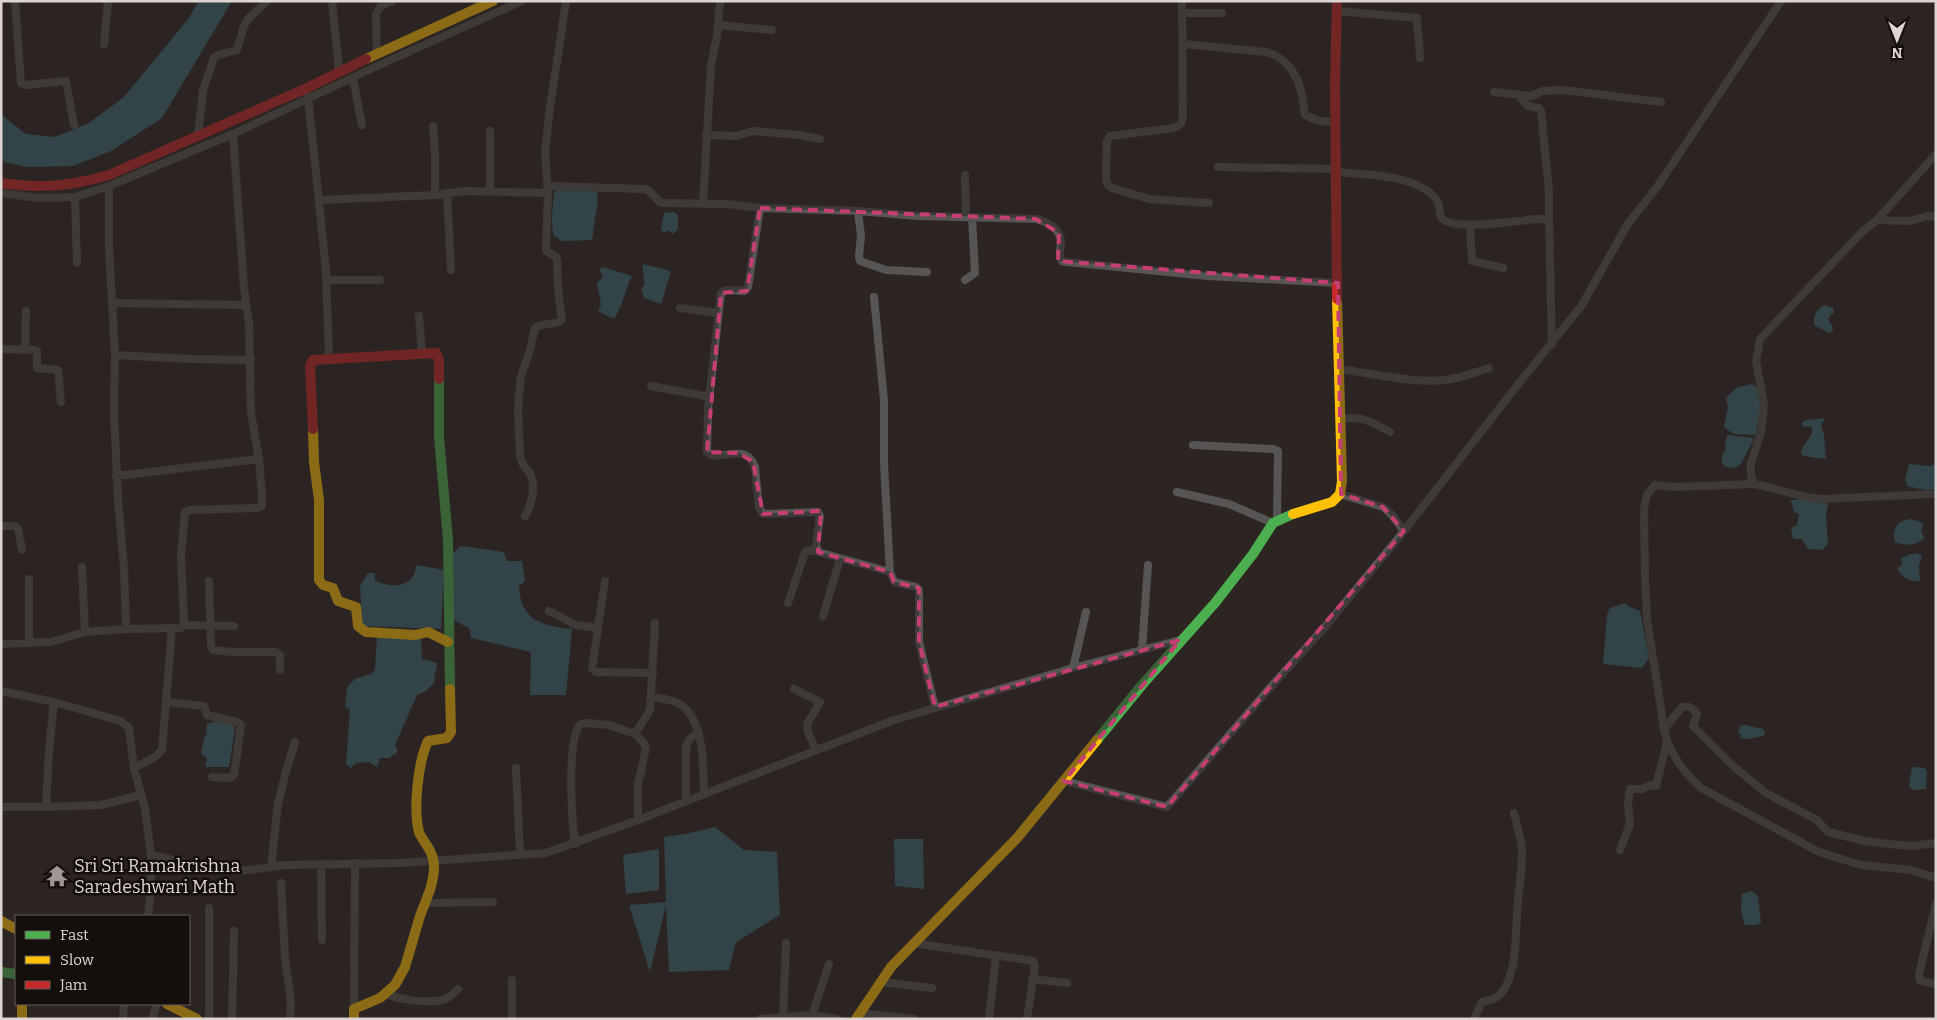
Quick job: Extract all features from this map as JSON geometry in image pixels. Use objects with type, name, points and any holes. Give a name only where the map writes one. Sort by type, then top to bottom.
[{"type":"street","points":[[15,1],[21,83],[26,85],[66,81],[74,125]]},
{"type":"street","points":[[104,44],[108,1]]},
{"type":"street","points":[[198,136],[203,90],[214,58],[218,55],[237,50],[248,19],[267,1]]},
{"type":"street","points":[[332,1],[339,71]]},
{"type":"street","points":[[377,54],[376,14],[380,7],[392,1]]},
{"type":"street","points":[[1,183],[45,188],[78,185],[109,175],[307,88],[339,71],[494,1]]},
{"type":"street","points":[[1,193],[38,198],[75,197],[109,186],[233,134],[522,1]]},
{"type":"street","points":[[525,516],[531,507],[532,495],[531,476],[522,464],[520,456],[518,408],[521,376],[535,328],[541,324],[560,322],[562,320],[558,290],[558,260],[546,251],[548,189],[545,152],[566,1]]},
{"type":"street","points":[[703,202],[712,58],[720,1]]},
{"type":"street","points":[[1182,1],[1183,117],[1181,124],[1174,128],[1110,136],[1107,141],[1106,179],[1109,187],[1141,197],[1208,203]]},
{"type":"street","points":[[1064,780],[1167,807],[1296,660],[1404,531],[1582,305],[1627,225],[1657,187],[1781,1]]},
{"type":"street","points":[[1177,492],[1229,504],[1275,521],[1332,502],[1340,494],[1342,481],[1338,369],[1337,6],[1416,18],[1419,22],[1420,58]]},
{"type":"street","points":[[1182,12],[1222,13]]},
{"type":"street","points":[[718,25],[772,30]]},
{"type":"street","points":[[1183,44],[1266,52],[1275,55],[1294,72],[1302,92],[1305,115],[1316,120],[1336,123]]},
{"type":"street","points":[[353,78],[362,125]]},
{"type":"street","points":[[307,88],[327,280],[329,358]]},
{"type":"street","points":[[1494,92],[1532,96],[1543,91],[1563,90],[1661,102]]},
{"type":"street","points":[[1518,94],[1528,106],[1539,108],[1542,111],[1549,192],[1552,344]]},
{"type":"street","points":[[433,126],[435,195]]},
{"type":"street","points":[[490,131],[490,191]]},
{"type":"street","points":[[706,135],[736,136],[753,131],[820,138]]},
{"type":"street","points":[[183,625],[181,556],[185,512],[190,510],[260,507],[263,502],[252,412],[251,360],[233,134]]},
{"type":"street","points":[[1754,484],[1751,476],[1751,463],[1761,432],[1764,405],[1756,361],[1760,339],[1863,231],[1877,220],[1936,154]]},
{"type":"street","points":[[1218,167],[1337,170],[1414,183],[1435,198],[1443,220],[1451,224],[1540,219],[1549,221]]},
{"type":"street","points":[[965,175],[975,271],[974,275],[965,280]]},
{"type":"street","points":[[109,186],[109,248],[115,354],[116,476],[124,570],[126,629]]},
{"type":"street","points":[[320,200],[490,191],[635,188],[649,190],[662,203],[703,202],[760,208],[858,211],[918,216],[1030,218],[1045,222],[1059,233],[1061,241],[1059,255],[1062,261],[1208,276],[1338,283]]},
{"type":"street","points":[[447,193],[451,270]]},
{"type":"street","points":[[75,197],[76,263]]},
{"type":"street","points":[[760,208],[748,287],[744,291],[722,292],[707,430],[708,453],[712,455],[739,453],[752,461],[755,467],[759,508],[763,514],[818,512],[820,516],[816,545],[818,552]]},
{"type":"street","points":[[858,211],[859,256],[861,262],[886,270],[927,272]]},
{"type":"street","points":[[1877,220],[1910,221],[1927,216],[1936,217]]},
{"type":"street","points":[[1470,224],[1472,261],[1503,268]]},
{"type":"street","points":[[327,280],[380,280]]},
{"type":"street","points":[[874,297],[884,401],[884,472],[890,572],[894,582],[916,587],[919,590],[919,642],[935,707]]},
{"type":"street","points":[[112,303],[246,305]]},
{"type":"street","points":[[680,308],[719,313]]},
{"type":"street","points":[[25,349],[26,311]]},
{"type":"street","points":[[419,316],[422,353]]},
{"type":"street","points":[[1,349],[36,350],[37,368],[56,369],[59,371],[61,402]]},
{"type":"street","points":[[354,1014],[386,994],[396,983],[404,969],[431,888],[434,861],[417,822],[421,762],[424,747],[428,741],[447,738],[451,732],[448,642],[448,540],[439,437],[439,360],[436,353],[422,353],[313,360],[310,366],[314,462],[319,500],[319,580],[323,585],[332,588],[338,601],[356,607],[357,623],[362,630],[370,633],[415,635],[428,632],[448,642]]},
{"type":"street","points":[[115,354],[190,359],[251,360]]},
{"type":"street","points":[[1338,369],[1394,377],[1444,380],[1463,377],[1489,368]]},
{"type":"street","points":[[651,386],[710,397]]},
{"type":"street","points":[[1340,419],[1355,417],[1363,419],[1390,432]]},
{"type":"street","points":[[914,1019],[858,1016],[891,967],[1018,836],[1173,648],[1215,603],[1253,554],[1275,521],[1278,451],[1273,449],[1193,445]]},
{"type":"street","points":[[116,476],[259,459]]},
{"type":"street","points":[[1936,494],[1827,500],[1814,499],[1754,484],[1683,487],[1655,485],[1647,495],[1644,509],[1647,619],[1667,742],[1682,769],[1700,788],[1814,850],[1861,865],[1911,870],[1936,878]]},
{"type":"street","points":[[1340,494],[1383,507],[1404,531]]},
{"type":"street","points":[[1,526],[18,528],[22,550]]},
{"type":"street","points":[[788,603],[805,552],[809,550],[890,572]]},
{"type":"street","points":[[823,616],[840,559]]},
{"type":"street","points":[[1142,649],[1148,565]]},
{"type":"street","points":[[82,567],[85,632]]},
{"type":"street","points":[[29,579],[29,642]]},
{"type":"street","points":[[208,581],[211,647],[213,650],[276,652],[280,655],[280,670]]},
{"type":"street","points":[[604,581],[592,664],[593,670],[600,672],[653,673]]},
{"type":"street","points":[[549,611],[576,625],[597,628]]},
{"type":"street","points":[[1073,668],[1086,612]]},
{"type":"street","points":[[635,734],[648,716],[653,673],[655,623]]},
{"type":"street","points":[[1,644],[51,642],[85,632],[181,628],[183,625],[234,626]]},
{"type":"street","points":[[136,767],[155,757],[162,750],[172,628]]},
{"type":"street","points":[[151,855],[226,870],[240,870],[321,864],[434,861],[546,853],[638,820],[894,720],[1073,668],[1180,640]]},
{"type":"street","points":[[794,689],[820,702],[807,724],[808,732],[816,750]]},
{"type":"street","points":[[1,691],[54,702],[121,721],[128,726],[151,855],[151,889],[148,915]]},
{"type":"street","points":[[651,697],[673,701],[683,706],[691,717],[698,732],[701,745],[704,794]]},
{"type":"street","points":[[46,806],[54,702]]},
{"type":"street","points":[[166,702],[204,706],[207,715],[236,722],[240,725],[234,775],[229,778],[212,777]]},
{"type":"street","points":[[1664,729],[1682,707],[1686,706],[1694,709],[1696,714],[1693,726],[1733,766],[1766,793],[1817,820],[1828,832],[1865,841],[1888,844],[1911,846],[1936,843]]},
{"type":"street","points":[[575,844],[572,815],[572,758],[574,737],[578,727],[584,723],[609,725],[635,734],[643,742],[646,748],[638,785],[638,820]]},
{"type":"street","points":[[686,801],[686,746],[689,740],[698,732]]},
{"type":"street","points":[[271,867],[278,804],[295,742]]},
{"type":"street","points":[[1620,850],[1630,824],[1628,804],[1630,789],[1643,789],[1650,785],[1656,786],[1667,742]]},
{"type":"street","points":[[516,768],[520,855]]},
{"type":"street","points":[[1,807],[95,806],[141,795]]},
{"type":"street","points":[[1474,1019],[1482,1002],[1495,998],[1500,993],[1511,970],[1515,956],[1522,849],[1514,813]]},
{"type":"street","points":[[354,1014],[355,863]]},
{"type":"street","points":[[321,864],[322,940]]},
{"type":"street","points":[[281,883],[285,957],[291,1002],[290,1019]]},
{"type":"street","points":[[426,903],[493,902]]},
{"type":"street","points":[[1936,904],[1919,974],[1920,981],[1936,984]]},
{"type":"street","points":[[209,1019],[210,908]]},
{"type":"street","points":[[1,922],[15,929]]},
{"type":"street","points":[[232,1019],[234,931]]},
{"type":"street","points":[[783,1017],[786,943]]},
{"type":"street","points":[[913,943],[1033,961],[1035,965],[1027,1019]]},
{"type":"street","points":[[989,1019],[996,955]]},
{"type":"street","points":[[812,1015],[830,964]]},
{"type":"street","points":[[1,972],[15,974]]},
{"type":"street","points":[[1032,979],[1067,983]]},
{"type":"street","points":[[512,980],[512,1019]]},
{"type":"street","points":[[880,982],[932,988]]},
{"type":"street","points":[[386,994],[404,1000],[436,1001],[446,999],[458,989]]},
{"type":"street","points":[[22,1005],[22,1019]]},
{"type":"street","points":[[123,1019],[124,1005]]},
{"type":"street","points":[[152,1019],[157,1005]]},
{"type":"street","points":[[169,1005],[197,1019]]},
{"type":"street","points":[[760,1019],[812,1015],[837,1019]]},
{"type":"highlighted area","points":[[760,208],[1036,219],[1059,233],[1058,261],[1338,283],[1341,494],[1383,507],[1404,531],[1167,807],[1064,781],[1180,640],[935,707],[919,642],[919,588],[894,582],[890,572],[818,552],[821,511],[763,514],[753,462],[739,453],[707,452],[721,293],[747,291]]},
{"type":"water","points":[[199,1],[232,1],[162,118],[111,151],[73,166],[26,167],[5,162],[1,158],[1,111],[4,117],[26,134],[55,137],[89,123],[124,97],[188,19]]},
{"type":"water","points":[[557,190],[597,192],[598,199],[592,240],[562,241],[554,236],[552,214],[554,192]]},
{"type":"water","points":[[674,212],[678,215],[678,229],[673,234],[668,230],[665,233],[661,230],[664,213]]},
{"type":"water","points":[[643,264],[671,271],[661,304],[644,298],[641,288],[644,286]]},
{"type":"water","points":[[602,267],[632,276],[614,319],[598,311],[601,305],[597,283],[603,277],[599,270]]},
{"type":"water","points":[[1824,305],[1833,308],[1834,313],[1831,314],[1828,320],[1833,330],[1829,333],[1814,325],[1816,313]]},
{"type":"water","points":[[1751,384],[1757,387],[1761,402],[1756,435],[1733,434],[1724,427],[1728,407],[1726,398],[1736,388]]},
{"type":"water","points":[[1825,418],[1821,426],[1824,435],[1826,459],[1803,456],[1801,452],[1810,437],[1812,427],[1802,426],[1802,422]]},
{"type":"water","points":[[1728,435],[1753,438],[1741,464],[1735,468],[1726,467],[1722,464],[1722,456],[1726,449],[1725,441]]},
{"type":"water","points":[[1909,464],[1929,466],[1936,464],[1936,489],[1925,490],[1907,486],[1905,479]]},
{"type":"water","points":[[1810,499],[1828,504],[1826,516],[1828,544],[1822,550],[1808,549],[1802,539],[1793,539],[1791,528],[1797,525],[1799,514],[1794,512],[1791,500]]},
{"type":"water","points":[[1910,519],[1921,522],[1923,525],[1921,531],[1924,538],[1918,543],[1911,544],[1895,542],[1894,534],[1896,527],[1901,522]]},
{"type":"water","points":[[461,546],[504,552],[507,561],[522,561],[525,581],[519,586],[520,597],[523,607],[528,614],[542,623],[572,629],[566,695],[530,695],[531,652],[471,638],[470,629],[452,619],[453,553]]},
{"type":"water","points":[[1917,553],[1922,556],[1919,565],[1920,581],[1912,581],[1906,579],[1897,568],[1902,565],[1901,558]]},
{"type":"water","points":[[416,565],[444,570],[441,629],[361,626],[358,614],[361,606],[360,586],[368,573],[375,573],[375,580],[381,583],[388,585],[402,584],[412,578]]},
{"type":"water","points":[[1625,603],[1640,611],[1649,658],[1642,668],[1603,664],[1607,615],[1610,608]]},
{"type":"water","points":[[377,635],[421,637],[422,659],[437,663],[434,683],[426,691],[417,695],[395,745],[398,752],[389,758],[380,758],[377,767],[369,762],[356,763],[351,768],[346,764],[350,710],[345,707],[347,687],[355,679],[371,674],[375,670]]},
{"type":"water","points":[[228,721],[235,728],[229,767],[205,767],[207,759],[201,754],[207,724]]},
{"type":"water","points":[[1745,725],[1763,729],[1765,732],[1764,736],[1748,739],[1740,738],[1741,734],[1738,733],[1740,726]]},
{"type":"water","points":[[1912,767],[1925,768],[1927,771],[1926,789],[1913,790],[1909,787]]},
{"type":"water","points":[[715,827],[744,850],[777,852],[780,915],[736,942],[729,970],[669,972],[666,905],[650,972],[629,905],[666,902],[664,837]]},
{"type":"water","points":[[894,839],[923,839],[924,889],[895,886]]},
{"type":"water","points":[[659,849],[659,890],[626,894],[623,855]]},
{"type":"water","points":[[1751,891],[1758,896],[1761,923],[1745,925],[1741,912],[1742,894]]},
{"type":"traffic: fast","points":[[439,379],[439,437],[448,540],[450,689]]},
{"type":"traffic: fast","points":[[1097,740],[1142,685],[1215,603],[1253,554],[1273,523],[1293,514]]},
{"type":"traffic: fast","points":[[1,972],[15,974]]},
{"type":"traffic: slow","points":[[366,59],[493,1]]},
{"type":"traffic: slow","points":[[1293,514],[1332,502],[1340,494],[1342,481],[1337,299]]},
{"type":"traffic: slow","points":[[313,429],[314,462],[319,500],[319,580],[323,585],[333,588],[338,601],[356,607],[358,626],[366,632],[415,635],[428,632],[448,642]]},
{"type":"traffic: slow","points":[[354,1019],[354,1009],[380,998],[395,985],[405,967],[430,890],[434,874],[434,864],[432,854],[419,832],[417,822],[419,773],[428,741],[447,738],[451,732],[450,689]]},
{"type":"traffic: slow","points":[[856,1019],[891,967],[1018,837],[1097,740]]},
{"type":"traffic: slow","points":[[1,921],[15,928]]},
{"type":"traffic: slow","points":[[22,1005],[22,1019]]},
{"type":"traffic: slow","points":[[169,1005],[197,1019]]},
{"type":"traffic: jam","points":[[1337,1],[1335,83],[1337,299]]},
{"type":"traffic: jam","points":[[1,183],[43,186],[82,182],[109,175],[307,88],[366,59]]},
{"type":"traffic: jam","points":[[313,429],[310,366],[313,360],[436,353],[439,360],[439,379]]},
{"type":"place","name":"Sri Sri Ramakrishna Saradeshwari Math","points":[[57,876]]}]
